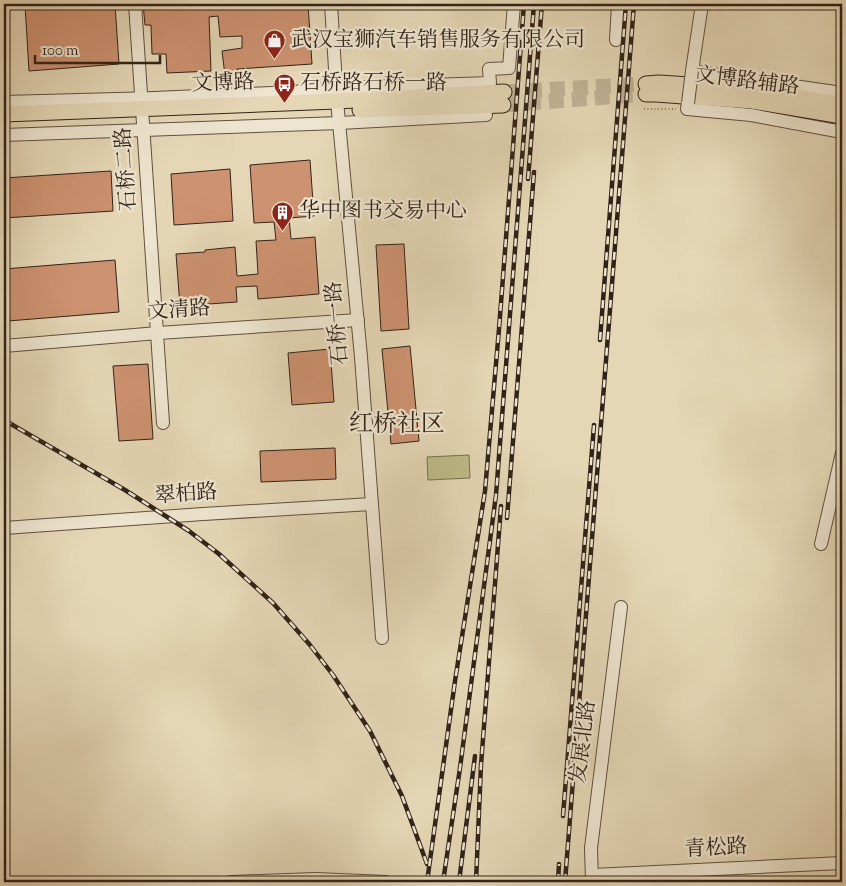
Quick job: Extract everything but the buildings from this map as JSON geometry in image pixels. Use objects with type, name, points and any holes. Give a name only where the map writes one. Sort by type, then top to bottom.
[{"type":"main road","points":[[645,96],[659,83],[751,89],[842,105]]},
{"type":"main road","name":"文博路辅路","points":[[645,96],[656,94],[752,102],[842,116]]},
{"type":"main road","name":"文博路","points":[[4,123],[144,114],[503,98]]},
{"type":"main road","name":"文博路","points":[[4,114],[144,114]]},
{"type":"street","name":"石桥二路","points":[[135,4],[144,114],[163,423]]},
{"type":"street","name":"石桥一路","points":[[331,4],[338,106],[358,320],[382,638]]},
{"type":"street","points":[[338,106],[490,83],[489,69],[509,68],[514,4]]},
{"type":"street","points":[[616,40],[618,4]]},
{"type":"street","points":[[702,4],[687,106],[751,115],[842,132]]},
{"type":"street","points":[[692,72],[842,93]]},
{"type":"street","points":[[4,134],[294,92],[338,106],[486,115]]},
{"type":"street","points":[[4,102],[144,114]]},
{"type":"street","name":"文清路","points":[[4,346],[158,332],[358,320]]},
{"type":"street","points":[[821,544],[842,453]]},
{"type":"street","name":"翠柏路","points":[[4,528],[372,504]]},
{"type":"street","name":"发展北路","points":[[592,879],[591,848],[621,607]]},
{"type":"street","name":"青松路","points":[[592,879],[842,863]]},
{"type":"street","points":[[231,882],[315,879],[386,882]]},
{"type":"path","points":[[645,96],[687,106]]},
{"type":"shaded area","points":[[469,455],[470,478],[428,480],[427,457]]},
{"type":"tunnel","points":[[504,92],[646,84]]},
{"type":"tunnel","points":[[503,105],[646,94]]},
{"type":"railway","points":[[427,882],[455,681],[485,491],[524,4]]},
{"type":"railway","points":[[443,882],[496,495],[534,4]]},
{"type":"railway","points":[[528,179],[542,4]]},
{"type":"railway","points":[[600,340],[626,4]]},
{"type":"railway","points":[[565,882],[634,4]]},
{"type":"railway","points":[[507,518],[534,172]]},
{"type":"railway","points":[[4,420],[125,490],[189,531],[219,554],[273,603],[310,645],[333,675],[370,731],[402,796],[427,864]]},
{"type":"railway","points":[[563,816],[594,425]]},
{"type":"railway","points":[[476,882],[481,765],[501,506]]},
{"type":"railway","points":[[459,882],[475,756]]},
{"type":"railway","points":[[558,882],[559,864]]},
{"type":"place","name":"武汉宝狮汽车销售服务有限公司","points":[[275,60]]},
{"type":"place","name":"石桥路石桥一路","points":[[284,103]]},
{"type":"place","name":"华中图书交易中心","points":[[283,231]]},
{"type":"district","name":"红桥社区","points":[[397,425]]}]
